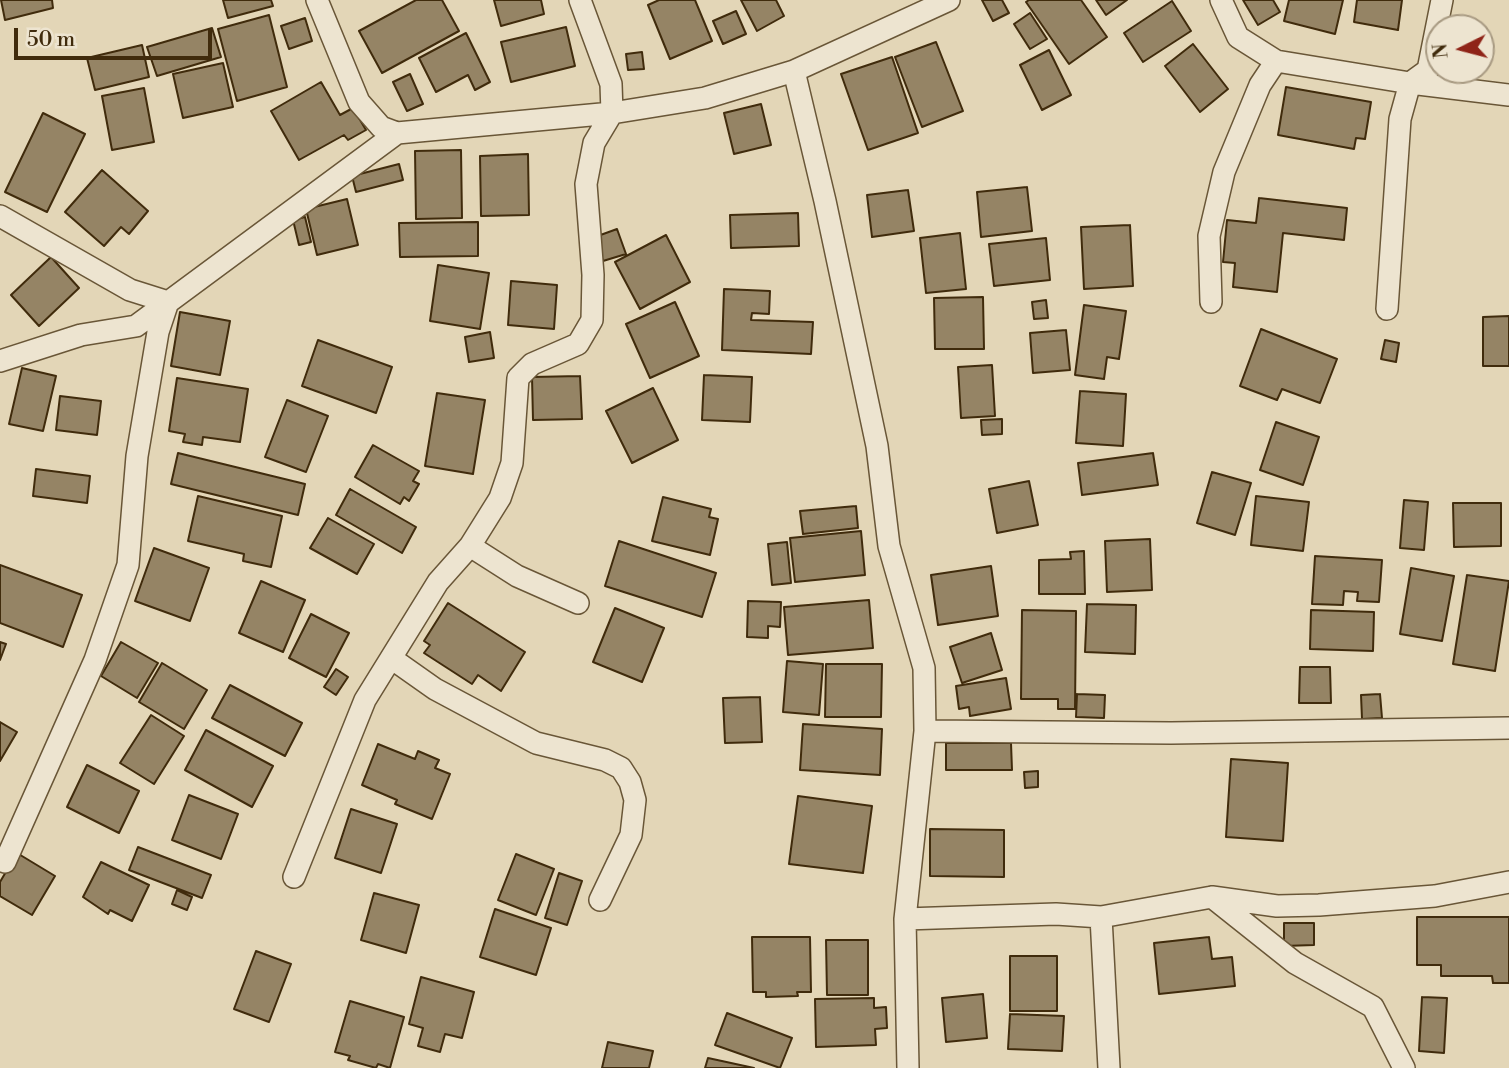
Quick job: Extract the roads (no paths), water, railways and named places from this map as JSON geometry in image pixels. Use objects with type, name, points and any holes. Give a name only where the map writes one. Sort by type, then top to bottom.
[{"type":"street","points":[[317,0],[359,102],[382,127],[397,133],[612,113],[705,98],[794,71],[948,0]]},
{"type":"street","points":[[294,877],[365,700],[438,582],[470,546],[500,498],[512,463],[518,377],[532,364],[578,344],[593,320],[593,275],[586,184],[594,143],[612,113],[611,84],[580,0]]},
{"type":"street","points":[[1221,0],[1238,37],[1276,61],[1410,83],[1509,94]]},
{"type":"street","points":[[1387,309],[1400,119],[1410,83],[1428,70],[1442,0]]},
{"type":"street","points":[[1211,302],[1209,236],[1224,172],[1260,85],[1276,61]]},
{"type":"street","points":[[794,71],[825,201],[877,446],[889,546],[924,668],[925,730],[905,919],[908,1068]]},
{"type":"street","points":[[0,361],[81,335],[136,326],[397,133]]},
{"type":"street","points":[[0,216],[130,290],[169,302]]},
{"type":"street","points":[[5,862],[95,660],[128,565],[137,456],[158,332],[169,302]]},
{"type":"street","points":[[470,546],[517,576],[578,603]]},
{"type":"street","points":[[391,658],[435,689],[536,743],[605,760],[621,768],[631,782],[635,800],[631,835],[600,900]]},
{"type":"street","points":[[925,730],[1171,733],[1509,728]]},
{"type":"street","points":[[905,919],[1056,914],[1101,916],[1212,897],[1277,906],[1319,905],[1435,896],[1509,882]]},
{"type":"street","points":[[1212,897],[1294,963],[1373,1007],[1404,1068]]},
{"type":"street","points":[[1101,916],[1109,1068]]}]
